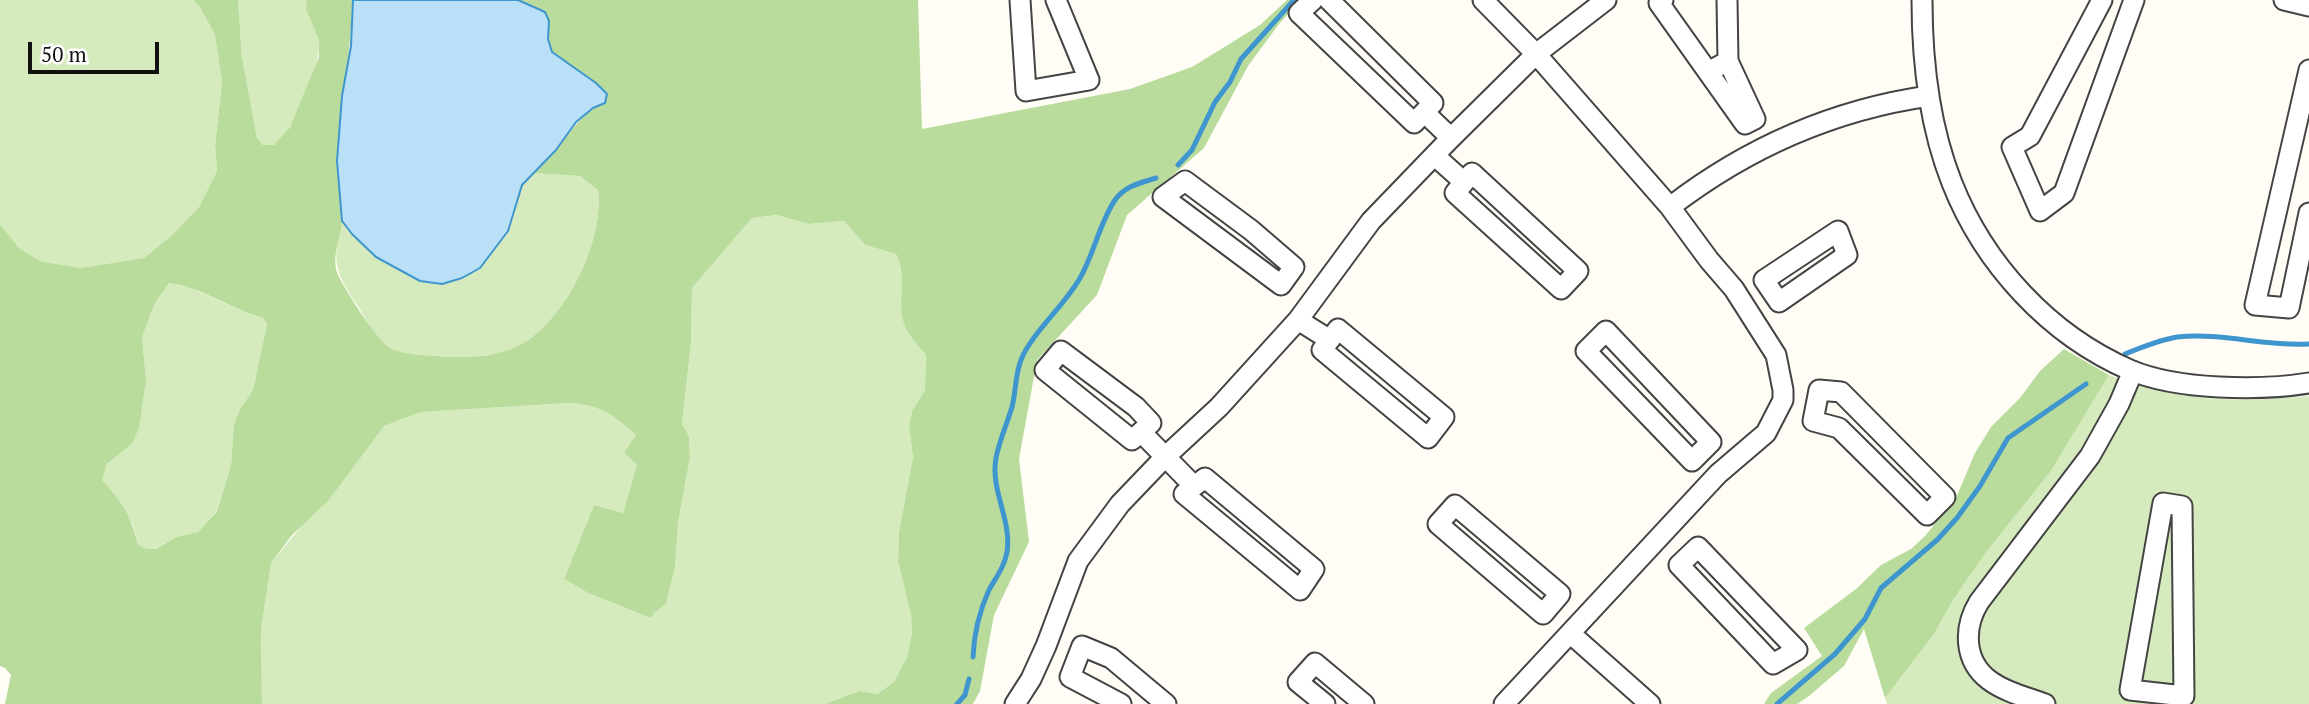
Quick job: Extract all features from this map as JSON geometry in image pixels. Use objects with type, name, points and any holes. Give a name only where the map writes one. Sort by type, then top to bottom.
[{"type":"street","points":[[1020,0],[1026,91],[1089,80],[1056,0]]},
{"type":"street","points":[[1313,0],[1299,13],[1414,123],[1433,103],[1329,0]]},
{"type":"street","points":[[1483,0],[1536,54],[1670,207],[1746,306],[1776,355],[1783,400],[1766,433],[1718,474],[1504,704]]},
{"type":"street","points":[[1015,704],[1046,646],[1078,561],[1120,504],[1219,407],[1298,320],[1371,221],[1451,138],[1536,54],[1606,0]]},
{"type":"street","points":[[1663,0],[1659,3],[1745,124],[1755,119],[1728,61],[1727,0]]},
{"type":"street","points":[[1922,0],[1929,96],[1951,181],[1977,234],[1993,258],[2032,304],[2055,324],[2105,358],[2133,372],[2199,385],[2267,388],[2309,383]]},
{"type":"street","points":[[2102,0],[2030,136],[2012,147],[2040,211],[2064,193],[2134,0]]},
{"type":"street","points":[[2284,0],[2309,6]]},
{"type":"street","points":[[1708,72],[1728,61]]},
{"type":"street","points":[[2309,70],[2255,305],[2289,308],[2309,213]]},
{"type":"street","points":[[1670,207],[1729,164],[1794,132],[1861,109],[1929,96]]},
{"type":"street","points":[[1425,113],[1451,138]]},
{"type":"street","points":[[1435,156],[1464,182]]},
{"type":"street","points":[[1472,173],[1577,271],[1560,289],[1455,193],[1464,182],[1472,173]]},
{"type":"street","points":[[1185,181],[1251,230],[1294,267],[1288,275],[1281,285],[1163,197],[1185,181]]},
{"type":"street","points":[[1288,275],[1312,298]]},
{"type":"street","points":[[1746,306],[1771,291]]},
{"type":"street","points":[[1298,320],[1330,340]]},
{"type":"street","points":[[1339,329],[1444,417],[1428,438],[1322,351],[1330,340],[1339,329]]},
{"type":"street","points":[[1606,331],[1711,442],[1701,452],[1692,461],[1586,351],[1606,331]]},
{"type":"street","points":[[1061,351],[1136,407],[1151,423],[1141,432],[1132,440],[1045,370],[1061,351]]},
{"type":"street","points":[[2045,704],[1999,686],[1982,674],[1971,655],[1969,622],[1979,602],[2090,456],[2119,404],[2133,372]]},
{"type":"street","points":[[1819,390],[1841,393],[1945,497],[1927,515],[1839,428],[1813,421],[1816,406],[1819,390]]},
{"type":"street","points":[[1783,400],[1816,406]]},
{"type":"street","points":[[1141,432],[1194,486]]},
{"type":"street","points":[[1701,452],[1718,474]]},
{"type":"street","points":[[1205,478],[1314,569],[1300,590],[1184,494],[1194,486],[1205,478]]},
{"type":"street","points":[[2163,503],[2182,506],[2183,696],[2155,699],[2130,690],[2163,503]]},
{"type":"street","points":[[1455,505],[1560,594],[1551,604],[1543,614],[1438,524],[1455,505]]},
{"type":"street","points":[[1662,536],[1689,555]]},
{"type":"street","points":[[1698,547],[1797,650],[1773,664],[1679,565],[1689,555],[1698,547]]},
{"type":"street","points":[[1551,604],[1573,631],[1650,704]]},
{"type":"street","points":[[1046,646],[1076,661]]},
{"type":"street","points":[[1121,704],[1070,677],[1082,646],[1111,657],[1166,704]]},
{"type":"street","points":[[1325,704],[1298,682],[1315,663],[1364,704]]},
{"type":"green space","points":[[0,0],[193,0],[200,7],[215,35],[222,82],[215,145],[217,171],[199,207],[172,235],[144,258],[80,268],[40,261],[19,248],[0,224]]},
{"type":"green space","points":[[193,0],[238,0],[242,57],[257,138],[263,145],[274,145],[290,127],[319,57],[319,40],[306,9],[307,0],[353,0],[337,159],[342,215],[336,269],[370,326],[390,348],[413,354],[467,357],[516,347],[533,337],[550,321],[577,280],[595,233],[598,190],[580,176],[532,173],[557,149],[583,117],[605,103],[568,64],[552,52],[548,39],[549,21],[518,0],[918,0],[922,129],[1130,89],[1192,67],[1260,25],[1287,0],[1301,0],[1279,24],[1248,66],[1204,148],[1127,215],[1097,295],[1037,360],[1019,459],[1029,542],[994,615],[980,691],[973,704],[825,704],[859,691],[877,694],[894,682],[907,657],[912,632],[911,615],[898,561],[899,532],[913,457],[909,426],[912,411],[925,390],[926,355],[911,337],[903,321],[901,268],[896,254],[865,245],[844,221],[809,224],[777,215],[752,218],[692,288],[691,343],[682,424],[689,436],[690,458],[678,523],[675,567],[666,604],[651,618],[588,593],[564,579],[594,505],[623,513],[637,464],[624,453],[636,435],[606,412],[581,404],[421,412],[384,426],[328,501],[292,535],[271,563],[261,630],[262,704],[5,704],[11,675],[0,666],[0,224],[19,248],[40,261],[80,268],[144,258],[172,235],[199,207],[217,171],[215,145],[222,82],[215,35],[200,7]],"holes":[[[169,283],[181,285],[263,318],[267,324],[253,390],[234,424],[231,465],[217,511],[198,532],[176,537],[156,549],[147,549],[138,545],[125,510],[102,480],[107,464],[132,444],[139,428],[146,379],[142,337],[155,303]]]},
{"type":"green space","points":[[238,0],[307,0],[308,11],[318,36],[319,50],[309,86],[293,122],[274,145],[263,145],[257,138],[242,57]]},
{"type":"green space","points":[[532,173],[580,176],[598,190],[595,233],[587,256],[577,280],[549,322],[533,337],[515,348],[486,355],[456,357],[412,354],[394,350],[384,344],[349,293],[340,274],[336,256],[342,221],[376,257],[419,281],[462,278],[480,268],[508,231],[522,185]]},
{"type":"green space","points":[[778,215],[809,224],[844,221],[865,245],[896,254],[901,268],[903,321],[911,337],[926,355],[925,390],[912,411],[909,426],[913,457],[899,532],[898,561],[911,615],[912,632],[907,657],[894,682],[877,694],[858,691],[825,704],[262,704],[261,630],[271,563],[384,426],[421,412],[571,403],[599,409],[620,422],[636,435],[637,464],[623,513],[594,505],[564,579],[588,593],[651,618],[666,604],[675,567],[678,523],[690,458],[689,436],[682,425],[691,343],[692,288],[752,218]]},
{"type":"green space","points":[[169,283],[193,289],[263,318],[267,324],[253,390],[234,424],[231,465],[217,510],[198,532],[176,537],[155,549],[147,549],[138,546],[133,525],[102,480],[107,464],[132,444],[146,379],[142,337],[155,303]]},
{"type":"green space","points":[[2064,349],[2109,375],[2051,471],[1987,551],[1953,600],[1934,634],[1885,698],[1864,629],[1844,666],[1809,696],[1797,704],[1764,704],[1771,693],[1822,656],[1804,628],[1856,589],[1881,565],[1911,549],[1925,536],[1956,498],[1975,453],[1991,427],[2020,398],[2040,371]]},
{"type":"green space","points":[[2109,375],[2160,390],[2208,398],[2309,396],[2309,704],[1887,704],[1885,698],[1934,634],[1953,600],[1987,551],[2051,471]]},
{"type":"water","points":[[353,0],[518,0],[545,12],[549,21],[548,39],[552,52],[607,94],[605,103],[593,108],[576,122],[556,150],[522,185],[508,231],[480,268],[462,278],[442,284],[420,281],[376,257],[342,221],[337,161],[342,96],[351,46]]},
{"type":"waterway","points":[[1178,165],[1192,150],[1215,102],[1230,82],[1241,59],[1294,0]]},
{"type":"waterway","points":[[973,657],[980,614],[1007,552],[1007,528],[995,470],[1021,360],[1032,340],[1080,278],[1115,200],[1128,188],[1156,178]]},
{"type":"waterway","points":[[2125,354],[2164,340],[2194,336],[2309,344]]},
{"type":"waterway","points":[[1777,704],[1835,654],[1865,619],[1881,588],[1937,540],[1957,518],[1980,486],[2008,438],[2086,384]]},
{"type":"waterway","points":[[957,704],[965,695],[969,679]]}]
